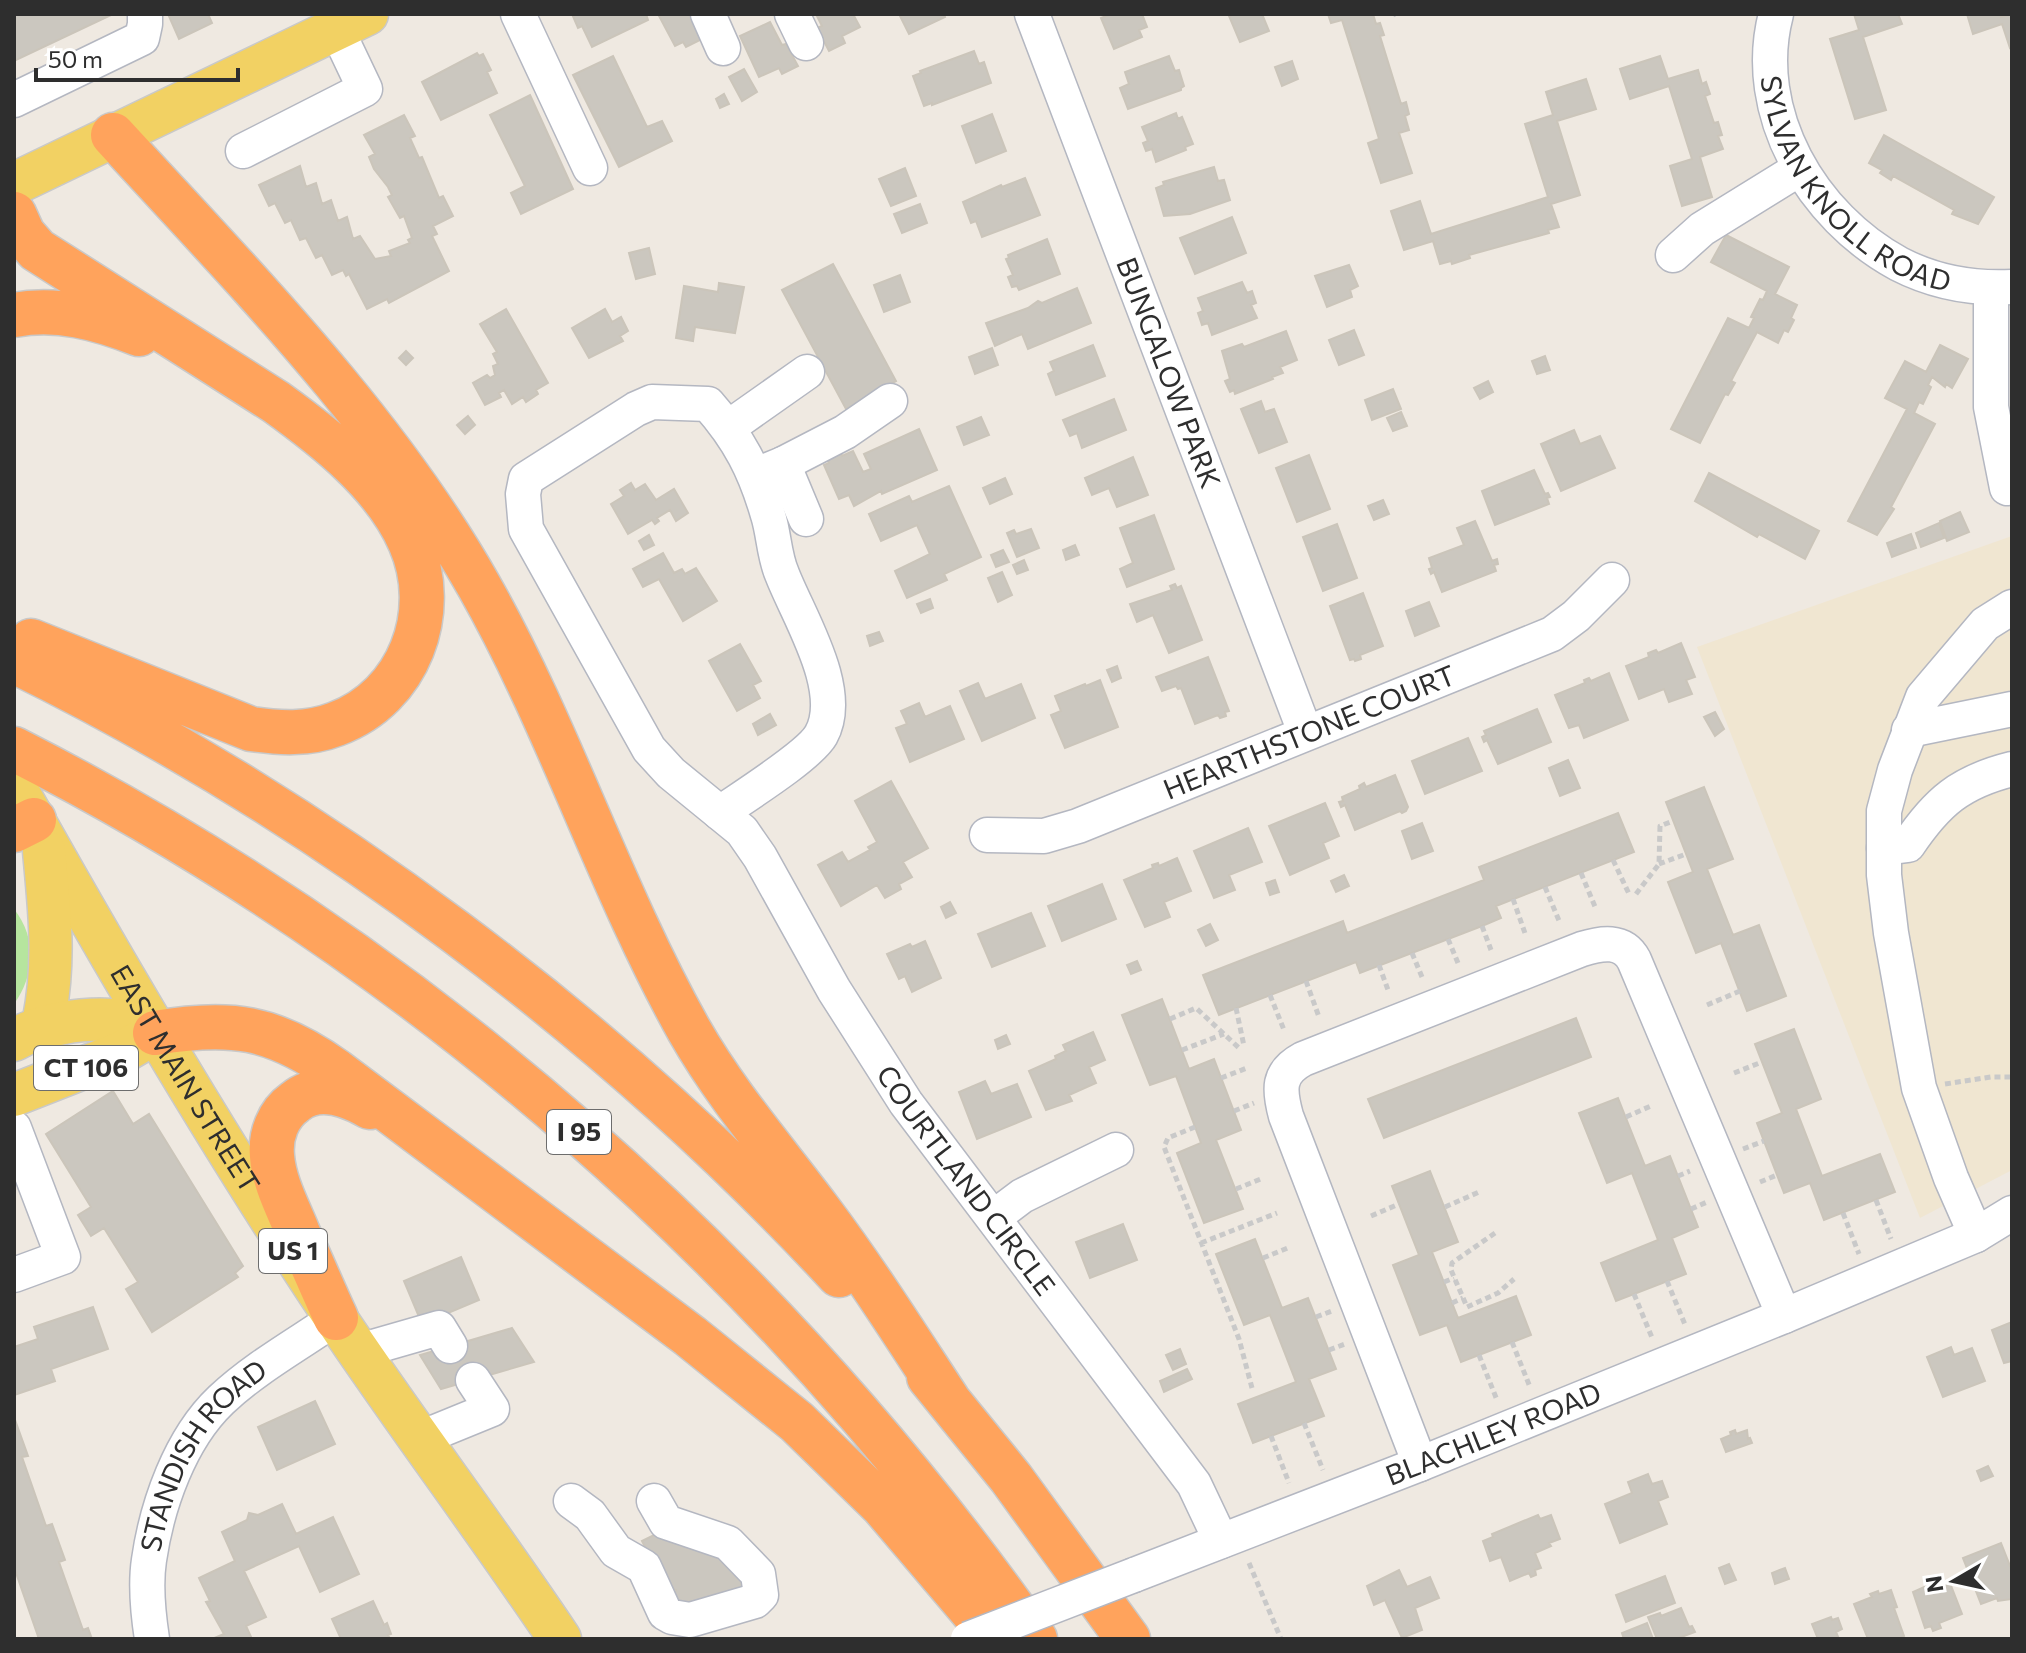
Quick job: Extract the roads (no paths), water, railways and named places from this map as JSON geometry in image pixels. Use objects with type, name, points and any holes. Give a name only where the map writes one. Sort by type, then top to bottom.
[{"type":"highway","points":[[113,135],[350,401],[452,540],[529,680],[638,929],[690,1031],[745,1115],[853,1255],[948,1400]]},
{"type":"highway","points":[[14,214],[23,234],[37,250],[236,376],[310,426],[341,454],[393,512],[409,539],[419,566],[424,595],[421,625],[410,656],[397,678],[380,697],[335,725],[279,733],[251,729],[224,720],[14,634]]},
{"type":"highway","points":[[14,315],[49,312],[95,319],[154,339],[236,376]]},
{"type":"highway","name":"I 95","points":[[14,661],[119,716],[278,811],[361,865],[521,983],[674,1113],[746,1181],[885,1325],[1011,1478],[1128,1639]]},
{"type":"highway","name":"I 95","points":[[14,749],[145,820],[320,931],[465,1038],[616,1164],[754,1297],[830,1379],[946,1519],[1035,1639]]},
{"type":"highway","points":[[155,1033],[184,1028],[238,1027],[264,1032],[290,1042],[336,1071],[690,1336],[797,1422],[883,1506],[996,1639]]},
{"type":"highway","points":[[348,1334],[284,1199],[272,1156],[272,1138],[286,1108],[300,1098],[317,1092],[348,1096],[400,1125],[502,1196]]},
{"type":"main road","points":[[14,184],[353,19]]},
{"type":"main road","points":[[26,815],[52,947],[50,991],[28,1035]]},
{"type":"main road","name":"EAST MAIN STREET","points":[[26,815],[155,1033],[348,1334],[560,1639]]},
{"type":"main road","name":"CT 106","points":[[28,1035],[73,1022],[112,1020],[131,1023],[155,1033]]},
{"type":"main road","name":"CT 106","points":[[14,1095],[110,1058],[155,1033]]},
{"type":"street","points":[[14,100],[142,38],[145,14]]},
{"type":"street","points":[[518,14],[590,168]]},
{"type":"street","points":[[708,14],[723,48]]},
{"type":"street","name":"BUNGALOW PARK","points":[[1032,14],[1305,732]]},
{"type":"street","name":"SYLVAN KNOLL ROAD","points":[[1776,14],[1769,67],[1773,104],[1799,169],[1857,235],[1900,264],[1948,283],[2002,288]]},
{"type":"street","points":[[243,151],[365,89],[353,19]]},
{"type":"street","points":[[1673,255],[1702,229],[1799,169]]},
{"type":"street","points":[[2002,288],[1991,407],[2007,488]]},
{"type":"street","points":[[729,427],[807,372]]},
{"type":"street","points":[[773,535],[816,514],[768,470],[845,432],[890,401]]},
{"type":"street","name":"COURTLAND CIRCLE","points":[[720,813],[808,750],[821,735],[827,717],[825,680],[780,572],[773,535],[768,470],[708,404],[652,402],[526,479],[523,494],[526,529],[642,739],[671,773],[742,831],[760,857],[834,990],[906,1103],[1194,1484],[1234,1551]]},
{"type":"street","name":"HEARTHSTONE COURT","points":[[987,835],[1044,836],[1078,826],[1552,634],[1576,616],[1612,580]]},
{"type":"street","points":[[1976,1235],[1951,1178],[1919,1088],[1891,933],[1884,811],[1909,730],[1923,697],[1985,624],[2012,607]]},
{"type":"street","points":[[1909,730],[2012,709]]},
{"type":"street","points":[[1884,848],[1908,845],[1926,818],[1942,802],[1965,787],[2012,769]]},
{"type":"street","points":[[1420,1464],[1286,1116],[1281,1093],[1284,1076],[1303,1059],[1582,949],[1607,944],[1622,947],[1634,960],[1784,1316]]},
{"type":"street","points":[[14,1128],[63,1257],[14,1275]]},
{"type":"street","points":[[994,1217],[1022,1196],[1116,1150]]},
{"type":"street","name":"BLACHLEY ROAD","points":[[968,1639],[1134,1575],[1234,1551],[1420,1464],[1976,1235],[2012,1213]]},
{"type":"street","name":"STANDISH ROAD","points":[[152,1639],[148,1607],[151,1550],[159,1514],[179,1462],[199,1426],[221,1401],[260,1369],[348,1334],[439,1328],[450,1346]]},
{"type":"street","points":[[421,1438],[492,1409],[473,1380]]},
{"type":"street","points":[[571,1501],[590,1515],[616,1551],[644,1567],[665,1613],[672,1617],[690,1620],[755,1601],[761,1595],[758,1574],[728,1543],[666,1522],[654,1501]]}]
